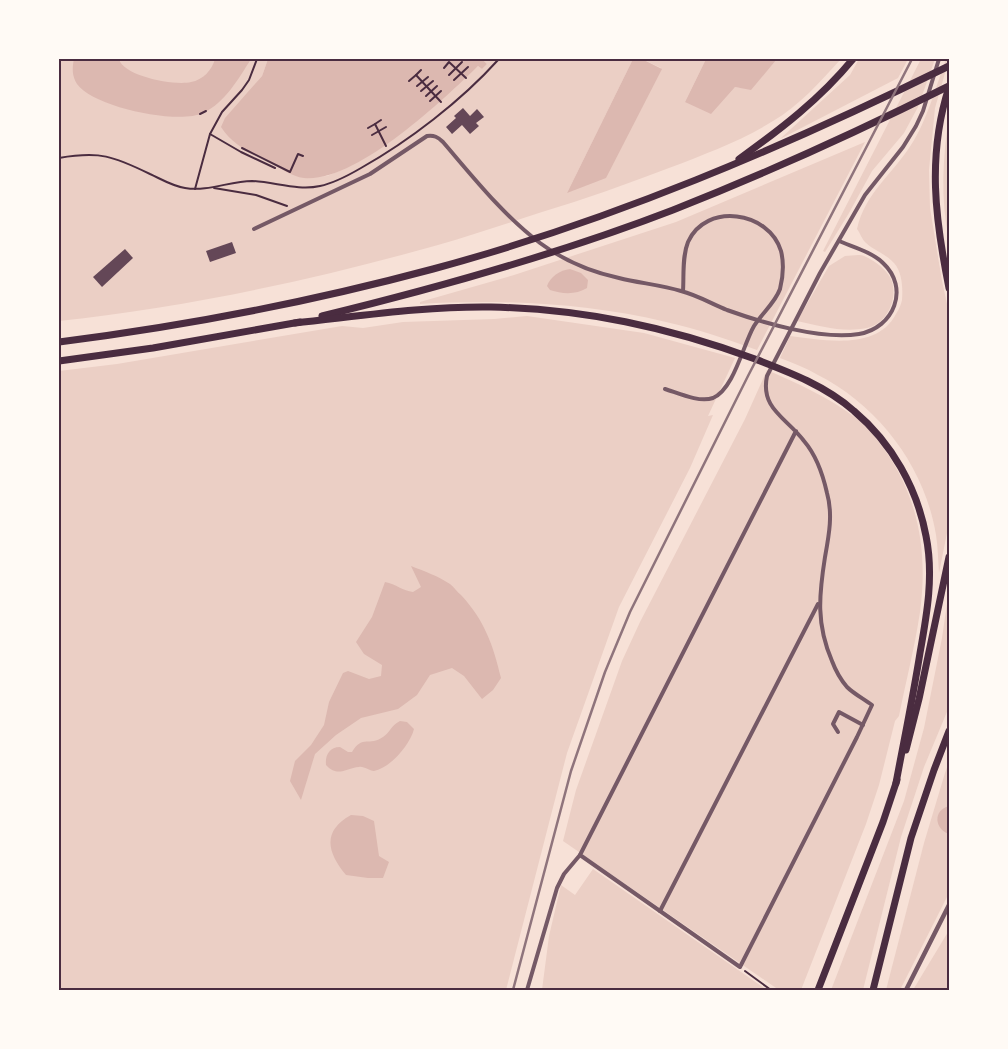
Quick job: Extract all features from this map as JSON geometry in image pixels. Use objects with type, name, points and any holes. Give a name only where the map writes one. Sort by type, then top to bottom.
[{"type":"highway","points":[[728,166],[797,116],[828,88],[853,59]]},
{"type":"highway","points":[[59,342],[169,327],[290,304],[435,268],[520,242],[608,212],[762,153],[872,104],[949,66]]},
{"type":"highway","points":[[59,361],[153,348],[296,322],[437,287],[540,256],[673,210],[861,130],[949,86]]},
{"type":"highway","points":[[949,86],[939,132],[935,186],[938,235],[949,288]]},
{"type":"highway","points":[[296,322],[405,310],[456,307],[566,312],[640,324],[714,344],[791,373],[834,396],[854,410],[872,428],[902,467],[921,513],[930,560],[930,586],[913,699],[896,783]]},
{"type":"highway","points":[[818,990],[896,783],[910,738],[949,557]]},
{"type":"highway","points":[[873,990],[911,838],[949,731]]},
{"type":"street","points":[[580,855],[740,967],[863,725],[872,705],[846,686],[833,665],[821,628],[820,602],[829,537],[830,509],[828,495],[819,469],[806,442],[776,412],[764,388],[767,376],[820,272],[865,195],[913,132],[923,111],[939,59]]},
{"type":"street","points":[[254,229],[370,174],[427,136],[437,136],[518,224],[551,250],[579,265],[617,278],[683,291],[726,309],[782,326],[846,335],[872,331],[886,321],[895,306],[896,291],[891,274],[883,262],[839,241]]},
{"type":"street","points":[[665,389],[707,399],[714,398],[728,384],[753,327],[776,298],[783,271],[783,261],[779,245],[769,231],[748,218],[730,216],[711,220],[698,230],[688,242],[685,255],[683,291]]},
{"type":"street","points":[[527,990],[557,888],[564,874],[580,855],[796,431]]},
{"type":"street","points":[[660,911],[805,627],[820,602]]},
{"type":"street","points":[[838,732],[833,724],[839,712],[863,725]]},
{"type":"street","points":[[906,990],[949,905]]},
{"type":"path","points":[[196,189],[210,134],[222,112],[249,80],[257,59]]},
{"type":"path","points":[[444,68],[452,59]]},
{"type":"path","points":[[59,158],[88,154],[105,156],[125,162],[168,183],[184,188],[210,188],[251,181],[301,188],[320,186],[338,180],[396,148],[446,108],[498,60]]},
{"type":"path","points":[[449,62],[466,78]]},
{"type":"path","points":[[449,75],[462,62]]},
{"type":"path","points":[[454,80],[468,67]]},
{"type":"path","points":[[410,81],[421,70]]},
{"type":"path","points":[[416,75],[441,102]]},
{"type":"path","points":[[417,86],[428,77]]},
{"type":"path","points":[[422,91],[433,81]]},
{"type":"path","points":[[426,96],[437,86]]},
{"type":"path","points":[[430,101],[441,91]]},
{"type":"path","points":[[200,114],[206,111]]},
{"type":"path","points":[[368,128],[381,120]]},
{"type":"path","points":[[375,124],[386,146]]},
{"type":"path","points":[[372,135],[386,127]]},
{"type":"path","points":[[210,134],[275,168]]},
{"type":"path","points":[[242,148],[290,172],[298,154],[303,156]]},
{"type":"path","points":[[210,188],[229,189],[256,195],[294,209]]},
{"type":"path","points":[[740,967],[771,990]]},
{"type":"shaded area","points":[[59,59],[268,59],[262,76],[251,89],[304,178],[327,176],[344,169],[478,66],[482,69],[487,64],[482,59],[633,59],[567,193],[661,68],[642,59],[706,59],[685,102],[735,87],[751,89],[777,59],[841,59],[801,101],[783,115],[761,128],[709,152],[590,197],[438,245],[297,281],[155,308],[59,321]]},
{"type":"shaded area","points":[[74,59],[119,59],[123,65],[139,75],[162,81],[183,83],[195,81],[203,77],[212,67],[215,59],[251,59],[225,97],[211,109],[191,116],[175,117],[137,112],[100,100],[86,92],[77,84],[74,78]]},
{"type":"shaded area","points":[[268,59],[482,59],[487,64],[482,69],[478,66],[421,118],[373,154],[325,176],[304,178],[290,173],[241,147],[221,127],[225,118],[262,76]]},
{"type":"shaded area","points":[[633,59],[642,59],[662,69],[606,178],[567,193]]},
{"type":"shaded area","points":[[706,59],[777,59],[751,90],[735,87],[711,114],[685,102]]},
{"type":"shaded area","points":[[859,59],[908,59],[898,78],[780,139],[850,75]]},
{"type":"shaded area","points":[[921,59],[935,59],[918,107],[904,133],[872,171],[849,213],[825,252],[823,251]]},
{"type":"shaded area","points":[[946,59],[949,59],[935,108],[929,170],[930,208],[949,313],[949,523],[939,573],[937,540],[930,510],[922,486],[896,441],[879,421],[840,388],[809,370],[780,358],[790,336],[833,341],[863,338],[876,334],[887,326],[898,310],[902,302],[902,295],[901,280],[897,267],[891,260],[865,242],[857,229],[866,205],[917,136]]},
{"type":"shaded area","points":[[949,115],[949,240],[944,209],[943,178]]},
{"type":"shaded area","points":[[865,142],[757,350],[712,334],[678,325],[605,310],[513,302],[420,304],[420,302],[514,275],[676,222]]},
{"type":"shaded area","points":[[845,256],[864,256],[879,265],[889,275],[893,286],[893,294],[890,309],[885,316],[874,326],[849,330],[797,321],[829,266]]},
{"type":"shaded area","points":[[570,269],[581,273],[588,280],[587,288],[569,293],[550,290],[547,286],[553,277]]},
{"type":"shaded area","points":[[527,316],[644,333],[735,358],[708,416],[713,415],[690,468],[619,607],[567,753],[506,990],[59,990],[59,371],[117,364],[342,326],[363,328],[403,322]]},
{"type":"shaded area","points":[[767,370],[824,397],[860,421],[875,436],[906,487],[918,527],[923,569],[918,625],[899,716],[895,721],[879,785],[866,824],[801,990],[779,990],[563,841],[576,790],[622,661],[640,622],[745,419]]},
{"type":"shaded area","points":[[411,566],[450,584],[461,595],[476,614],[487,634],[501,678],[493,690],[482,699],[464,676],[452,668],[430,675],[417,695],[398,709],[361,718],[336,735],[315,754],[301,800],[290,781],[295,761],[311,745],[324,725],[329,702],[343,673],[348,671],[369,679],[381,676],[382,665],[364,654],[356,642],[372,617],[385,582],[413,592],[421,587]]},
{"type":"shaded area","points":[[949,590],[949,707],[924,767],[901,837],[863,990],[831,990],[904,801],[924,728],[942,638]]},
{"type":"shaded area","points":[[400,721],[407,722],[414,729],[412,735],[404,749],[393,761],[380,769],[374,771],[361,767],[338,772],[326,765],[326,758],[330,750],[340,747],[348,752],[352,752],[360,743],[378,740],[383,737]]},
{"type":"shaded area","points":[[949,762],[949,893],[900,990],[886,990],[924,843]]},
{"type":"shaded area","points":[[949,806],[949,834],[940,828],[937,820],[940,811]]},
{"type":"shaded area","points":[[351,815],[363,816],[374,821],[379,856],[389,862],[383,878],[346,875],[335,858],[332,850],[332,835],[335,828]]},
{"type":"shaded area","points":[[593,869],[767,990],[542,990],[549,936],[561,885],[575,895]]},
{"type":"shaded area","points":[[948,932],[949,990],[913,990]]},
{"type":"building","points":[[463,108],[470,116],[477,109],[484,117],[476,123],[479,126],[470,134],[462,125],[452,134],[446,127]]},
{"type":"building","points":[[232,242],[236,253],[210,262],[206,251]]},
{"type":"building","points":[[125,249],[133,258],[102,287],[93,277]]},
{"type":"railway","points":[[513,990],[571,771],[605,672],[630,612],[748,376],[912,59]]}]
